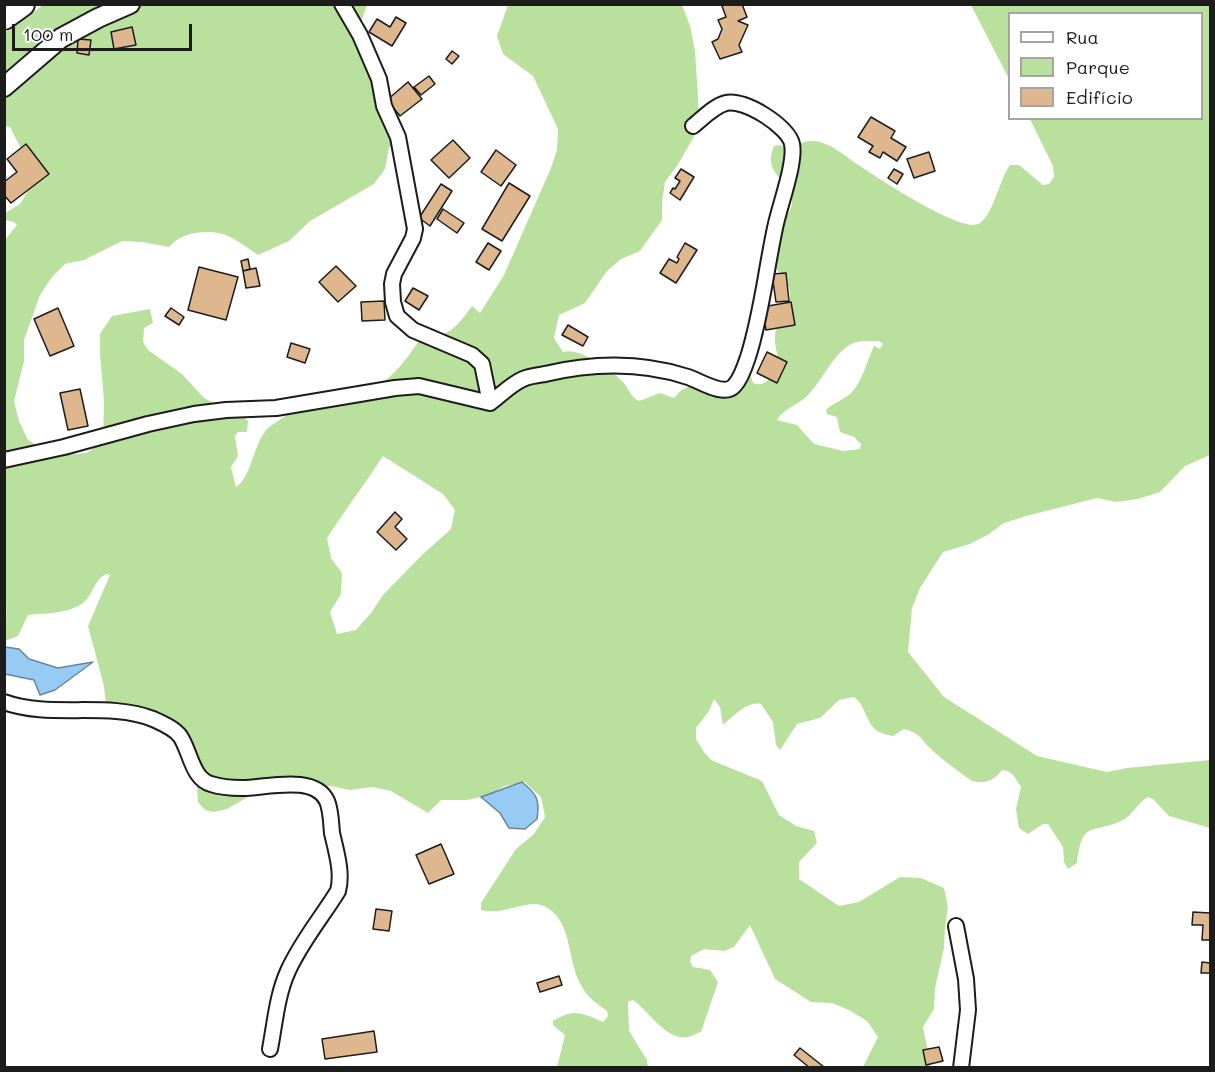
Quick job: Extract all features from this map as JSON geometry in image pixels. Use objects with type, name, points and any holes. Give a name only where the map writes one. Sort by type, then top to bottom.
[{"type":"highway","points":[[4,17],[22,4]]},
{"type":"street","points":[[4,87],[61,38],[130,4]]},
{"type":"street","points":[[342,4],[360,35],[379,78],[384,105],[398,137],[415,229],[413,238],[394,274],[393,302],[397,316],[413,330],[472,355],[482,364],[490,403]]},
{"type":"street","points":[[4,460],[194,414],[276,408],[395,388],[419,386],[490,403],[523,379],[560,370],[625,365],[646,367],[673,372],[724,390],[733,388],[748,357],[793,146],[788,134],[777,124],[734,102],[724,103],[693,126]]},
{"type":"street","points":[[4,702],[41,708],[129,713],[152,718],[179,735],[200,778],[208,784],[241,788],[302,785],[320,792],[327,802],[340,885],[298,951],[287,973],[270,1049]]},
{"type":"street","points":[[956,926],[966,979],[968,1010],[961,1068]]},
{"type":"green space","points":[[43,5],[367,5],[360,25],[380,59],[375,105],[399,146],[389,147],[385,169],[374,184],[310,221],[289,241],[258,255],[230,237],[206,232],[181,237],[169,247],[122,241],[84,260],[65,264],[52,277],[40,295],[24,340],[24,361],[14,401],[19,421],[28,440],[46,451],[65,455],[87,453],[103,441],[104,400],[100,334],[112,316],[150,309],[153,323],[144,328],[143,342],[148,350],[182,374],[204,398],[237,411],[248,421],[247,432],[238,432],[235,436],[238,456],[231,467],[236,487],[247,474],[261,438],[272,425],[313,400],[368,387],[387,379],[419,341],[450,331],[472,306],[480,313],[504,275],[551,168],[557,150],[558,129],[533,76],[503,54],[497,36],[508,5],[682,5],[690,26],[695,51],[699,113],[696,133],[665,182],[662,220],[640,251],[621,259],[607,271],[585,303],[559,315],[554,338],[563,352],[570,351],[585,356],[610,370],[639,401],[660,393],[674,398],[679,392],[693,386],[718,391],[749,370],[753,383],[761,384],[765,383],[779,367],[775,334],[788,306],[790,290],[773,264],[771,253],[774,236],[790,211],[792,199],[791,192],[771,164],[774,146],[789,148],[811,141],[824,143],[900,192],[937,212],[954,220],[978,224],[983,221],[992,207],[1010,165],[1019,165],[1043,185],[1049,184],[1054,177],[1053,166],[1030,120],[1203,120],[1203,12],[1008,12],[1008,77],[971,5],[1210,5],[1210,455],[1185,466],[1160,492],[1138,499],[1116,502],[1097,498],[1026,516],[1004,523],[970,544],[943,552],[920,588],[912,608],[908,652],[944,697],[1037,756],[1107,772],[1210,760],[1210,828],[1169,816],[1153,799],[1148,797],[1123,820],[1086,834],[1079,849],[1077,863],[1068,869],[1064,862],[1063,847],[1048,824],[1043,824],[1028,834],[1019,828],[1016,809],[1021,787],[1011,773],[1002,770],[989,781],[972,781],[940,757],[913,732],[904,729],[893,736],[879,732],[871,725],[861,705],[854,697],[839,700],[820,718],[797,724],[780,750],[776,745],[773,722],[761,704],[746,707],[723,725],[720,707],[714,699],[709,711],[696,728],[696,739],[704,752],[711,760],[762,781],[779,815],[796,826],[814,831],[817,843],[799,862],[799,879],[839,906],[859,902],[900,877],[921,878],[944,888],[948,908],[944,948],[935,988],[934,1009],[923,1027],[931,1067],[863,1067],[878,1037],[867,1021],[832,1003],[811,1002],[775,979],[750,925],[734,947],[724,951],[704,949],[691,956],[690,962],[693,967],[710,970],[718,982],[701,1032],[688,1037],[672,1034],[633,1000],[628,1002],[629,1031],[647,1060],[648,1067],[557,1067],[565,1035],[553,1025],[553,1021],[567,1014],[578,1013],[603,1022],[608,1016],[607,1011],[589,997],[583,989],[576,975],[564,929],[552,911],[535,904],[497,911],[481,910],[481,903],[516,849],[534,834],[545,817],[541,797],[525,782],[505,786],[486,796],[467,800],[441,800],[428,813],[391,791],[372,787],[350,790],[331,786],[265,787],[227,809],[213,812],[205,810],[198,802],[197,785],[191,763],[164,728],[106,706],[104,686],[88,626],[110,575],[102,576],[87,599],[75,608],[28,615],[18,636],[5,641],[4,241],[17,225],[5,220],[5,213],[20,204],[36,178],[31,157],[20,147],[10,127],[5,126],[5,33]],"holes":[[[879,341],[883,344],[880,349],[874,346],[854,389],[826,410],[827,414],[837,417],[840,432],[854,437],[861,444],[860,449],[844,451],[814,444],[797,425],[777,420],[786,410],[806,397],[844,349],[857,342]],[[383,456],[443,494],[455,510],[451,529],[383,595],[356,630],[337,634],[330,612],[341,594],[342,573],[331,558],[327,538]]]},
{"type":"water","points":[[5,647],[19,649],[29,659],[58,668],[93,662],[55,690],[40,695],[34,680],[5,674]]},
{"type":"water","points":[[522,782],[536,798],[537,819],[525,829],[509,828],[500,813],[481,797]]},
{"type":"building","points":[[742,4],[747,17],[738,21],[748,25],[739,45],[742,52],[720,59],[712,42],[718,39],[722,29],[718,20],[726,17],[722,6]]},
{"type":"building","points":[[396,17],[406,23],[392,46],[369,32],[377,19],[390,27]]},
{"type":"building","points":[[132,27],[136,45],[114,49],[111,32]]},
{"type":"building","points":[[78,39],[91,40],[89,55],[77,53]]},
{"type":"building","points":[[452,51],[459,56],[452,64],[446,59]]},
{"type":"building","points":[[429,76],[435,84],[421,95],[414,87]]},
{"type":"building","points":[[408,82],[422,99],[400,116],[387,100]]},
{"type":"building","points":[[871,117],[895,131],[891,138],[906,147],[897,161],[883,152],[880,158],[869,152],[873,146],[858,137]]},
{"type":"building","points":[[453,140],[470,158],[449,178],[431,160]]},
{"type":"building","points":[[26,144],[49,174],[11,203],[4,195],[4,182],[17,172],[7,159]]},
{"type":"building","points":[[496,150],[516,165],[501,186],[481,172]]},
{"type":"building","points":[[929,152],[935,171],[914,178],[907,159]]},
{"type":"building","points":[[681,169],[694,177],[680,200],[670,193],[680,181],[675,178]]},
{"type":"building","points":[[894,169],[903,174],[897,184],[888,178]]},
{"type":"building","points":[[509,183],[530,196],[502,241],[482,229]]},
{"type":"building","points":[[441,184],[452,191],[430,226],[419,218]]},
{"type":"building","points":[[443,209],[464,223],[457,233],[437,219]]},
{"type":"building","points":[[488,243],[501,251],[489,270],[476,262]]},
{"type":"building","points":[[685,243],[697,250],[676,283],[660,273],[669,259],[677,263],[679,259],[677,257]]},
{"type":"building","points":[[248,259],[250,269],[243,271],[241,261]]},
{"type":"building","points":[[336,266],[356,286],[338,302],[319,282]]},
{"type":"building","points":[[199,267],[238,277],[226,320],[188,310]]},
{"type":"building","points":[[256,268],[260,286],[246,288],[243,271]]},
{"type":"building","points":[[786,273],[789,301],[776,302],[772,274]]},
{"type":"building","points":[[413,288],[428,296],[419,310],[405,301]]},
{"type":"building","points":[[384,301],[385,320],[362,321],[361,302]]},
{"type":"building","points":[[791,302],[795,325],[766,330],[762,307]]},
{"type":"building","points":[[58,308],[74,346],[50,356],[34,319]]},
{"type":"building","points":[[171,308],[184,317],[179,325],[165,316]]},
{"type":"building","points":[[568,325],[588,337],[583,346],[562,335]]},
{"type":"building","points":[[291,343],[310,349],[305,363],[287,357]]},
{"type":"building","points":[[767,352],[787,362],[777,383],[757,373]]},
{"type":"building","points":[[80,389],[88,426],[68,430],[60,393]]},
{"type":"building","points":[[395,512],[402,519],[395,527],[407,539],[396,550],[377,532]]},
{"type":"building","points":[[441,844],[454,874],[429,884],[416,855]]},
{"type":"building","points":[[376,909],[392,911],[389,931],[373,929]]},
{"type":"building","points":[[1193,912],[1210,913],[1210,940],[1202,940],[1203,925],[1192,925]]},
{"type":"building","points":[[1202,962],[1210,963],[1210,973],[1201,973]]},
{"type":"building","points":[[559,976],[562,985],[540,992],[537,983]]},
{"type":"building","points":[[374,1031],[377,1052],[325,1059],[322,1039]]},
{"type":"building","points":[[939,1047],[943,1061],[926,1065],[923,1050]]},
{"type":"building","points":[[800,1048],[824,1067],[810,1068],[794,1055]]}]
